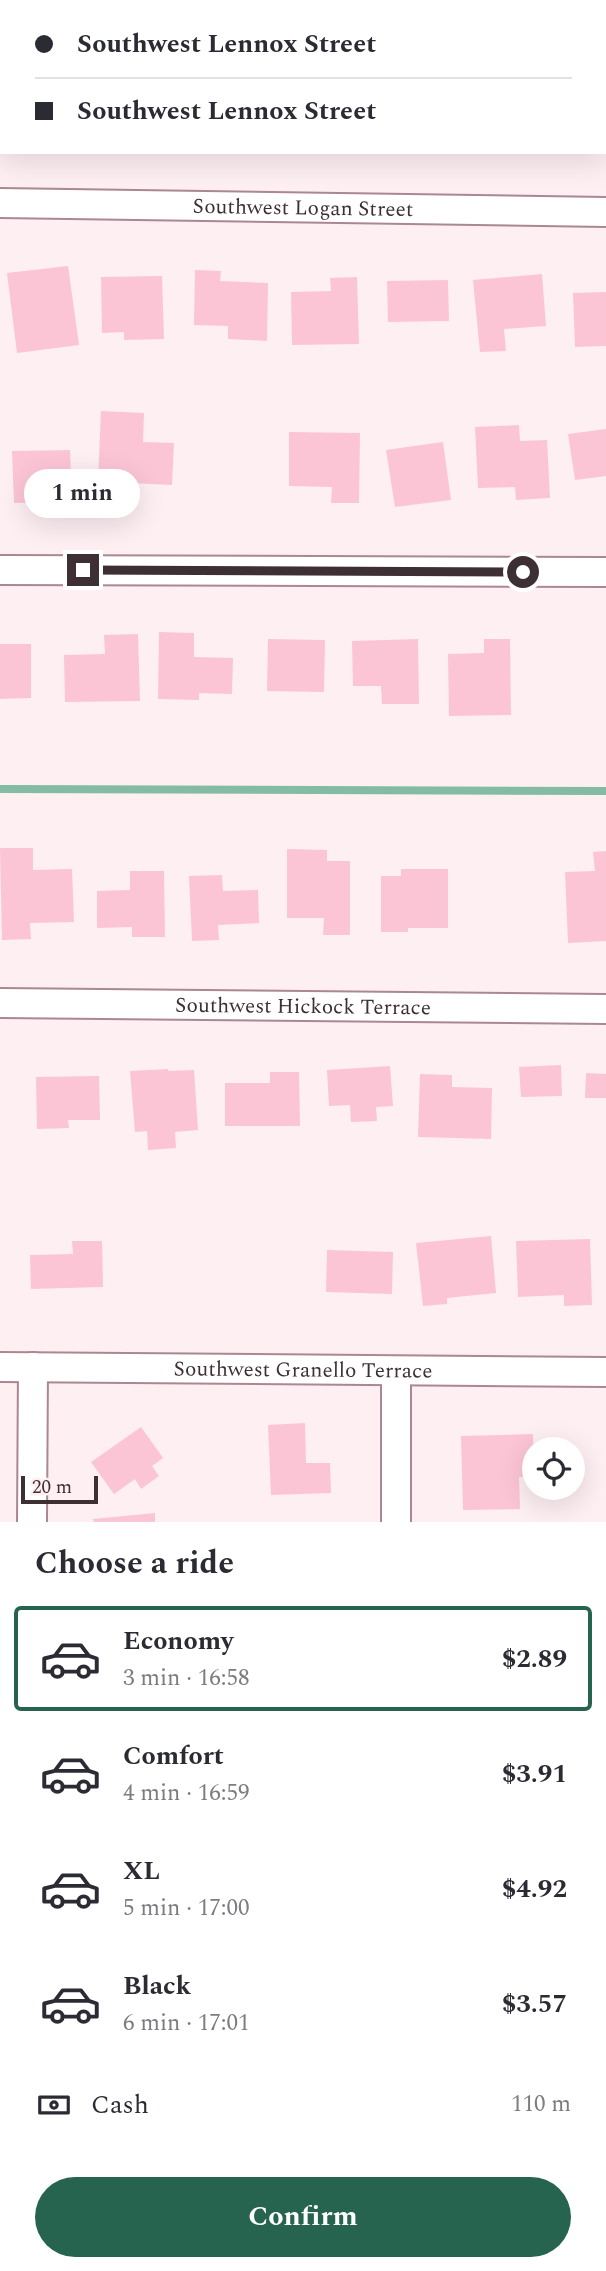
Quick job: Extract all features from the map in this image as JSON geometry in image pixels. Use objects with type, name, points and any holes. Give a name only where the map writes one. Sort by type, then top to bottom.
[{"type":"street","name":"Southwest Logan Street","points":[[0,203],[606,212]]},
{"type":"street","points":[[0,570],[606,572]]},
{"type":"street","name":"Southwest Hickock Terrace","points":[[0,1003],[606,1009]]},
{"type":"street","name":"Southwest Granello Terrace","points":[[0,1367],[606,1372]]},
{"type":"street","points":[[32,1522],[33,1367]]},
{"type":"street","points":[[396,1372],[396,1522]]},
{"type":"building","points":[[68,266],[79,345],[17,353],[7,273]]},
{"type":"building","points":[[195,270],[221,271],[220,281],[268,283],[267,341],[228,339],[228,326],[194,325]]},
{"type":"building","points":[[542,274],[546,326],[504,329],[506,351],[480,352],[473,280]]},
{"type":"building","points":[[162,276],[164,339],[124,340],[124,332],[102,333],[101,277]]},
{"type":"building","points":[[357,277],[359,344],[292,345],[291,292],[331,291],[330,278]]},
{"type":"building","points":[[448,280],[449,321],[388,322],[387,281]]},
{"type":"building","points":[[606,292],[606,346],[575,347],[573,293]]},
{"type":"building","points":[[101,411],[144,413],[143,442],[174,443],[172,485],[130,483],[129,505],[97,504]]},
{"type":"building","points":[[519,425],[520,441],[547,440],[550,498],[516,500],[515,487],[478,488],[475,427]]},
{"type":"building","points":[[606,429],[606,476],[575,480],[568,434]]},
{"type":"building","points":[[289,432],[360,433],[359,503],[331,503],[332,487],[289,486]]},
{"type":"building","points":[[443,442],[451,500],[395,507],[386,450]]},
{"type":"building","points":[[70,450],[72,502],[14,503],[12,451]]},
{"type":"building","points":[[159,632],[194,633],[194,657],[233,658],[232,694],[199,693],[199,700],[158,699]]},
{"type":"building","points":[[138,634],[140,701],[65,702],[64,655],[105,654],[104,635]]},
{"type":"building","points":[[268,639],[325,640],[324,692],[267,691]]},
{"type":"building","points":[[418,639],[419,704],[382,704],[381,686],[353,686],[352,641]]},
{"type":"building","points":[[484,639],[510,639],[511,715],[449,716],[448,654],[484,653]]},
{"type":"building","points":[[0,644],[31,644],[31,698],[0,699]]},
{"type":"building","points":[[0,848],[33,848],[33,870],[72,869],[74,922],[30,923],[31,939],[2,940]]},
{"type":"building","points":[[287,849],[327,850],[327,861],[350,861],[350,935],[323,935],[324,918],[287,918]]},
{"type":"building","points":[[606,851],[606,941],[568,943],[565,872],[595,871],[593,852]]},
{"type":"building","points":[[401,869],[448,869],[448,928],[408,928],[408,932],[381,932],[381,876],[401,876]]},
{"type":"building","points":[[130,871],[164,871],[165,937],[132,937],[132,927],[97,928],[97,891],[130,890]]},
{"type":"building","points":[[222,875],[223,891],[258,890],[259,923],[218,925],[219,940],[192,941],[189,876]]},
{"type":"building","points":[[561,1065],[562,1096],[521,1097],[519,1067]]},
{"type":"building","points":[[390,1066],[393,1106],[376,1107],[377,1121],[351,1122],[350,1105],[329,1106],[327,1070]]},
{"type":"building","points":[[194,1070],[198,1130],[175,1132],[176,1148],[148,1150],[147,1131],[135,1132],[130,1071]]},
{"type":"building","points":[[270,1072],[299,1072],[300,1126],[225,1126],[225,1083],[270,1083]]},
{"type":"building","points":[[586,1073],[606,1074],[606,1098],[585,1098]]},
{"type":"building","points":[[420,1074],[452,1075],[452,1087],[492,1088],[491,1139],[418,1137]]},
{"type":"building","points":[[99,1076],[100,1120],[68,1120],[69,1128],[37,1129],[36,1077]]},
{"type":"building","points":[[491,1236],[496,1293],[447,1298],[447,1304],[423,1306],[416,1243]]},
{"type":"building","points":[[590,1239],[592,1305],[564,1306],[564,1295],[518,1297],[516,1241]]},
{"type":"building","points":[[72,1241],[102,1241],[103,1287],[31,1289],[30,1255],[73,1254]]},
{"type":"building","points":[[327,1250],[393,1252],[392,1294],[326,1292]]},
{"type":"building","points":[[305,1423],[306,1463],[330,1463],[331,1493],[271,1495],[268,1425]]},
{"type":"building","points":[[141,1427],[163,1458],[152,1466],[159,1476],[141,1489],[135,1479],[114,1494],[91,1462]]},
{"type":"building","points":[[533,1434],[533,1437],[522,1437],[520,1509],[463,1510],[461,1436]]},
{"type":"building","points":[[155,1513],[155,1522],[94,1522],[93,1519]]},
{"type":"waterway","points":[[0,789],[606,791]]},
{"type":"route","points":[[83,570],[523,572]]}]
